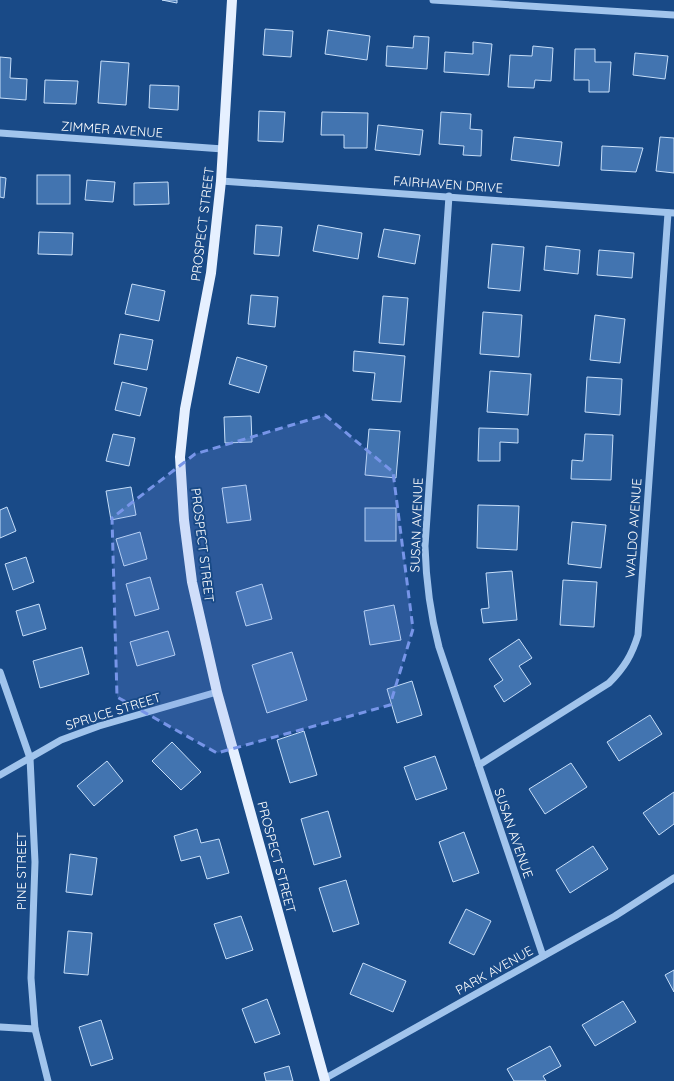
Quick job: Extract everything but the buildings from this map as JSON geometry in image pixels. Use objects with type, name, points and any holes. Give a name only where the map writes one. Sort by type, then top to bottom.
[{"type":"main road","name":"PROSPECT STREET","points":[[232,0],[221,181],[210,273],[185,409],[180,457],[184,520],[192,582],[217,692],[325,1080]]},
{"type":"street","points":[[433,0],[674,16]]},
{"type":"street","name":"ZIMMER AVENUE","points":[[0,133],[223,149]]},
{"type":"street","name":"FAIRHAVEN DRIVE","points":[[221,181],[449,196],[671,213]]},
{"type":"street","name":"SUSAN AVENUE","points":[[449,196],[425,546],[426,580],[430,614],[439,647],[543,956]]},
{"type":"street","name":"WALDO AVENUE","points":[[479,765],[609,683],[622,670],[633,652],[638,635],[671,213]]},
{"type":"street","name":"PINE STREET","points":[[0,672],[30,758],[35,862],[31,978],[35,1029],[48,1081]]},
{"type":"street","name":"SPRUCE STREET","points":[[0,775],[61,740],[99,726],[217,692]]},
{"type":"street","name":"PARK AVENUE","points":[[325,1080],[625,910],[674,878]]},
{"type":"street","points":[[0,1027],[35,1029]]},
{"type":"highlighted area","points":[[325,415],[393,472],[413,629],[390,705],[217,753],[117,697],[112,518],[195,454]]}]
